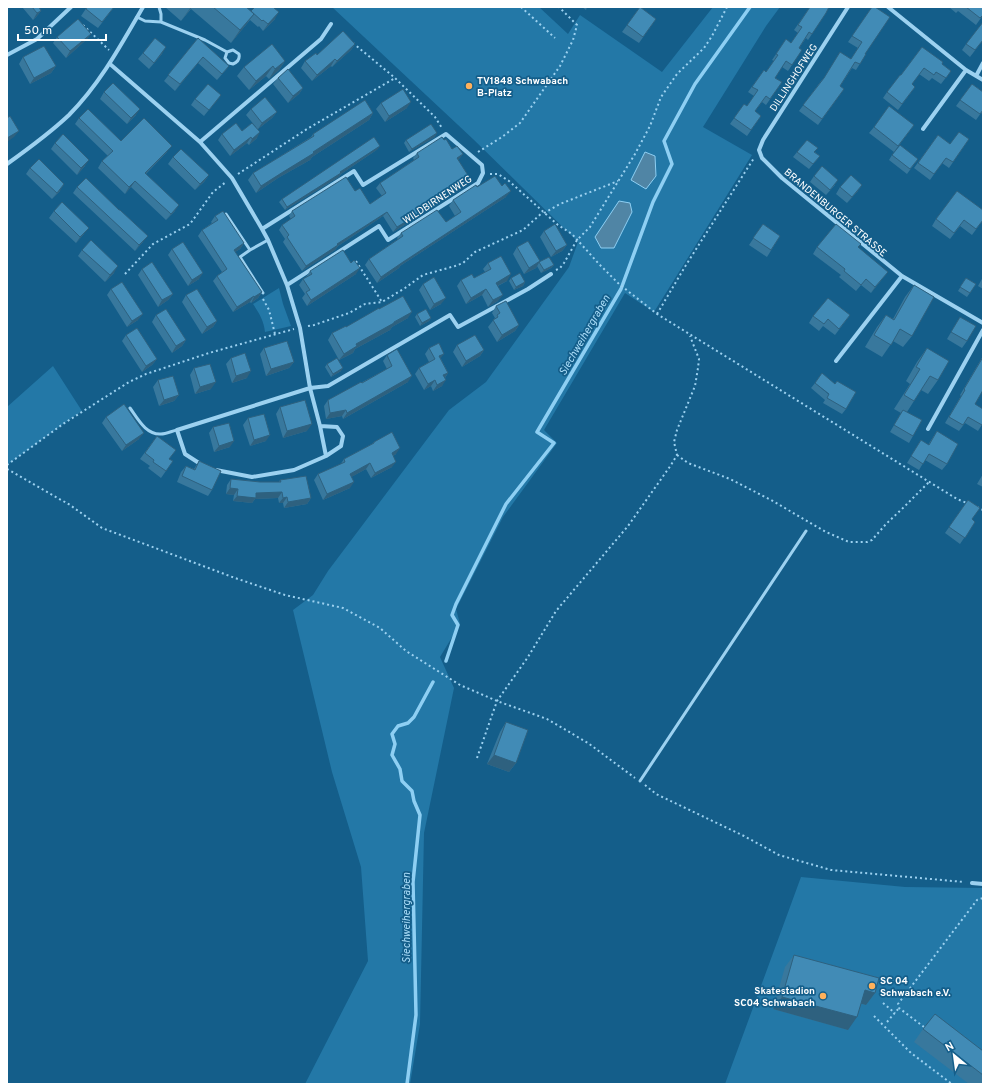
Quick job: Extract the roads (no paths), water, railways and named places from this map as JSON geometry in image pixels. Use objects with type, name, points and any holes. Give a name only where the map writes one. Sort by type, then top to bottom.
[{"type":"street","points":[[7,164],[38,142],[69,114],[92,88],[110,64],[143,7]]},
{"type":"street","name":"DILLINGHOFWEG","points":[[762,158],[759,150],[763,140],[848,7]]},
{"type":"street","points":[[888,7],[966,70],[983,80]]},
{"type":"street","points":[[7,56],[37,39],[69,9]]},
{"type":"street","points":[[200,142],[321,39],[331,24]]},
{"type":"street","points":[[110,64],[200,142],[232,178],[262,229],[287,285],[300,328],[310,388],[326,456]]},
{"type":"street","points":[[976,76],[983,64]]},
{"type":"street","points":[[923,129],[966,70]]},
{"type":"street","name":"WILDBIRNENWEG","points":[[262,229],[354,171],[364,185],[446,134],[482,165],[483,173],[478,182],[388,240],[379,226],[287,285]]},
{"type":"street","name":"BRANDENBURGER STRASSE","points":[[762,158],[782,178],[902,276],[983,323]]},
{"type":"street","points":[[204,466],[185,454],[177,430],[310,388],[328,386],[450,315],[458,327],[528,289],[551,274]]},
{"type":"street","points":[[836,361],[902,276]]},
{"type":"street","points":[[928,429],[983,330]]},
{"type":"street","points":[[211,470],[252,477],[294,470],[326,456],[341,446],[343,436],[336,427],[320,426]]},
{"type":"street","points":[[972,883],[983,884]]},
{"type":"lane","points":[[159,7],[161,22]]},
{"type":"lane","points":[[137,17],[145,21],[161,22],[205,40],[227,52],[233,50],[237,51],[240,58],[233,64],[225,58],[227,52]]},
{"type":"lane","points":[[226,214],[250,250]]},
{"type":"lane","points":[[263,293],[240,257],[268,240]]},
{"type":"lane","points":[[130,408],[144,427],[154,434],[162,434],[177,430]]},
{"type":"lane","points":[[640,781],[806,531]]},
{"type":"waterway","name":"Siechweihergraben","points":[[446,661],[458,625],[452,615],[456,604],[506,504],[554,443],[537,432],[621,289],[653,202],[672,164],[664,141],[695,84],[750,7]]},
{"type":"waterway","name":"Siechweihergraben","points":[[407,1084],[416,1015],[413,882],[420,815],[414,801],[412,791],[402,781],[400,769],[392,755],[395,744],[392,734],[398,726],[408,723],[414,717],[433,682]]},
{"type":"place","name":"TV1848 Schwabach B-Platz","points":[[469,86]]},
{"type":"place","name":"SC 04 Schwabach e.V.","points":[[872,986]]},
{"type":"place","name":"Skatestadion SC04 Schwabach","points":[[823,996]]}]
